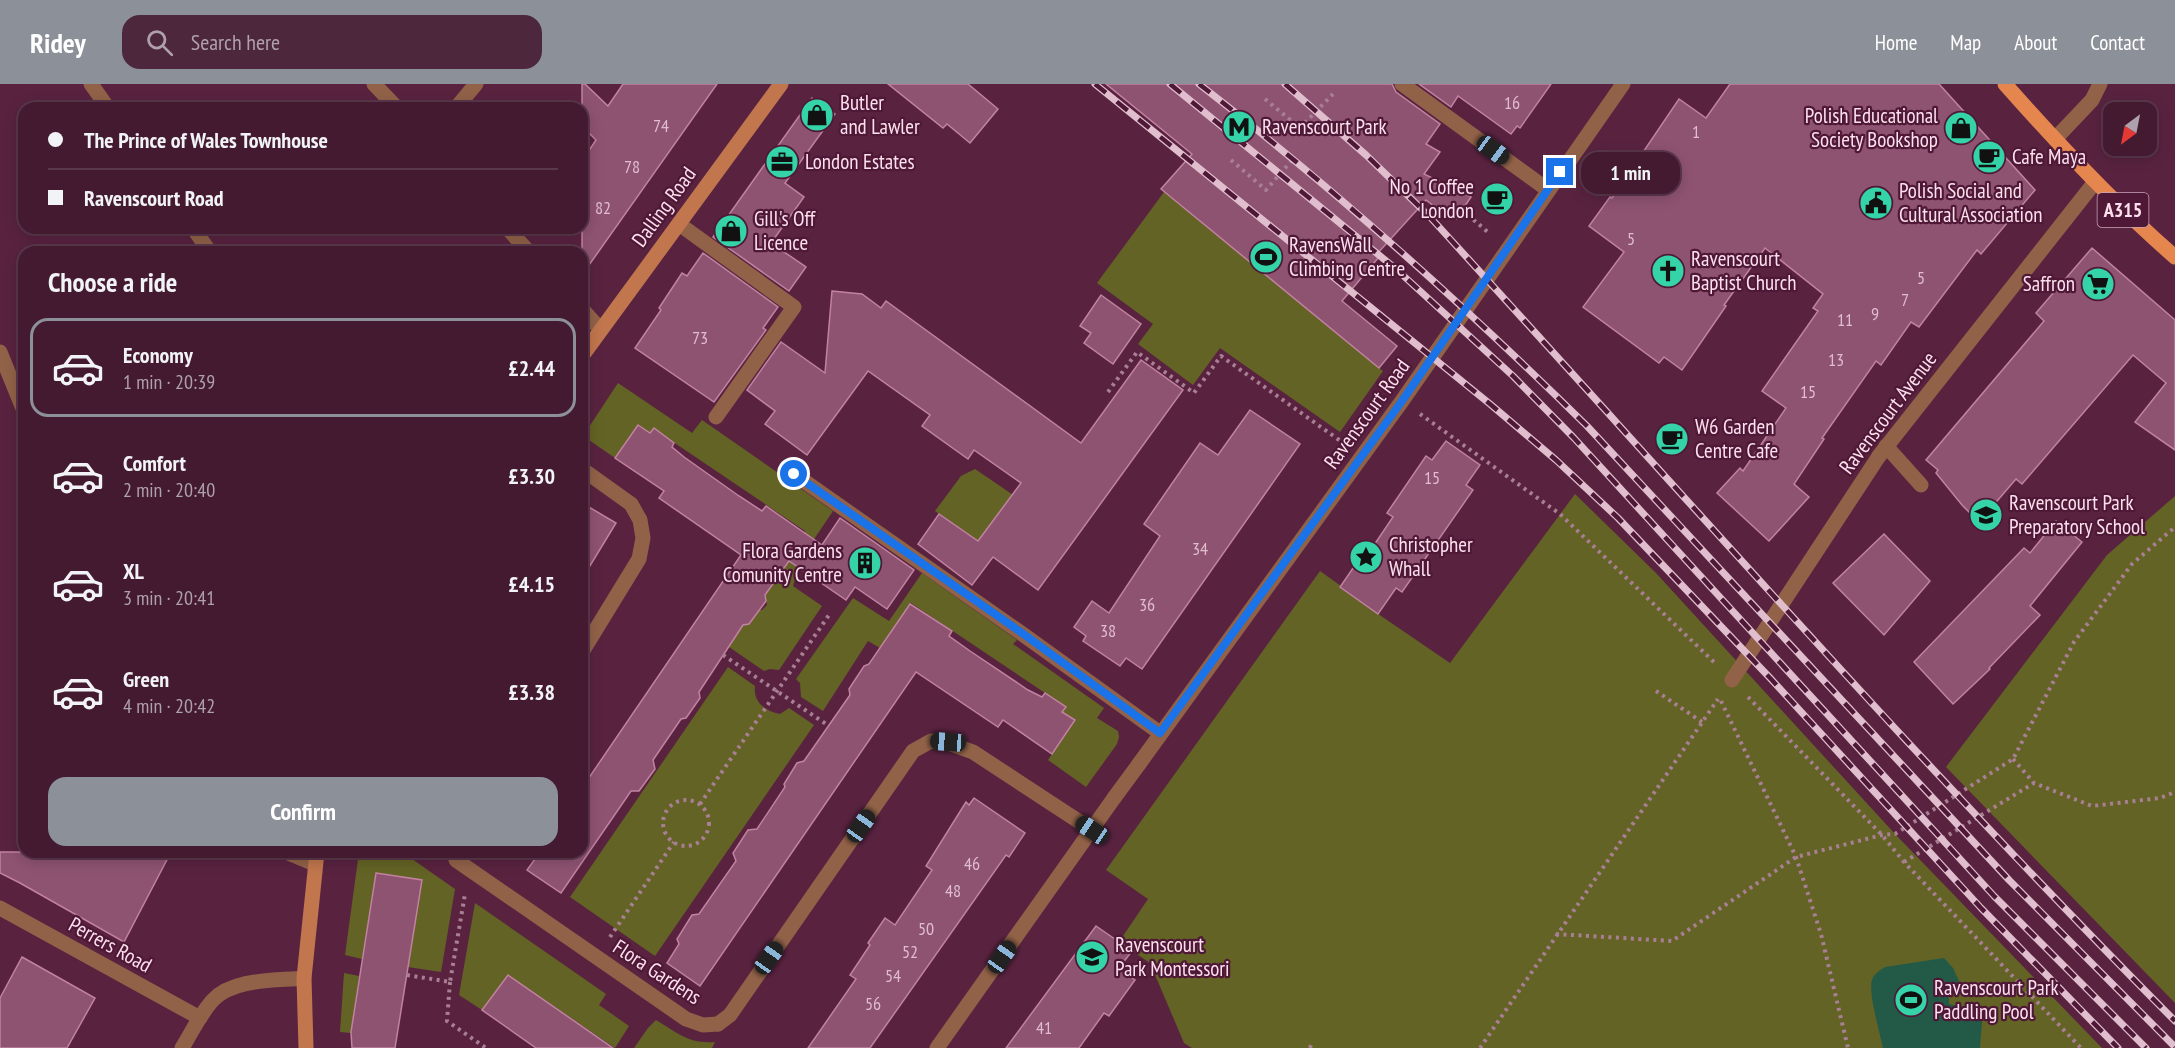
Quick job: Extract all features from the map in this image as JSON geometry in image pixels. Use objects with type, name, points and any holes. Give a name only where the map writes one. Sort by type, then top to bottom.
[{"type":"main road","name":"Dalling Road","points":[[588,347],[781,84]]},
{"type":"main road","name":"A315","points":[[2005,84],[2095,182],[2140,227],[2175,257]]},
{"type":"main road","points":[[306,1048],[304,978],[316,858]]},
{"type":"street","points":[[91,84],[104,102]]},
{"type":"street","points":[[374,84],[391,102]]},
{"type":"street","points":[[461,102],[476,84]]},
{"type":"street","points":[[1402,84],[1548,190]]},
{"type":"street","name":"Ravenscourt Road","points":[[1092,830],[1160,733],[1363,457],[1623,84]]},
{"type":"street","points":[[2055,139],[2092,100],[2100,84]]},
{"type":"street","name":"Ravenscourt Avenue","points":[[1732,680],[1882,451],[2095,182]]},
{"type":"street","points":[[679,224],[794,307],[716,417]]},
{"type":"street","points":[[512,234],[524,246]]},
{"type":"street","points":[[588,316],[600,329]]},
{"type":"street","points":[[0,352],[18,396]]},
{"type":"street","points":[[1882,451],[1921,485]]},
{"type":"street","points":[[588,473],[631,504],[640,520],[643,538],[639,559],[588,642]]},
{"type":"street","points":[[794,474],[1022,633],[1160,733]]},
{"type":"street","name":"Flora Gardens","points":[[457,858],[686,1019],[703,1025],[718,1024],[730,1015],[913,751],[931,741],[948,742],[973,752],[1092,830]]},
{"type":"street","points":[[937,1048],[1092,830]]},
{"type":"street","name":"Perrers Road","points":[[0,908],[200,1017]]},
{"type":"street","points":[[182,1048],[200,1017],[214,999],[227,990],[243,985],[304,978]]},
{"type":"path","points":[[1265,99],[1300,128],[1333,94]]},
{"type":"path","points":[[1231,160],[1266,190],[1294,158]]},
{"type":"path","points":[[1462,210],[1508,249]]},
{"type":"path","points":[[1108,392],[1137,352],[1194,393],[1221,356],[1363,457]]},
{"type":"path","points":[[1402,401],[1560,513],[1732,680],[1882,835],[1904,862],[2080,1048]]},
{"type":"path","points":[[1556,934],[1672,941],[1796,857],[1882,835],[1895,834],[2013,759],[2074,642],[2132,564],[2175,527]]},
{"type":"path","points":[[700,804],[831,612]]},
{"type":"path","points":[[723,655],[829,726]]},
{"type":"path","points":[[1656,691],[1702,722]]},
{"type":"path","points":[[1480,1048],[1719,698],[1796,857],[1821,934],[1848,1048]]},
{"type":"path","points":[[2013,759],[2034,783],[2092,806],[2160,798],[2175,792]]},
{"type":"path","points":[[1904,862],[2034,783]]},
{"type":"path","points":[[679,801],[693,801],[700,804],[708,817],[707,832],[696,843],[689,845],[674,842],[665,831],[663,824],[667,810],[679,801]]},
{"type":"path","points":[[596,957],[674,842]]},
{"type":"path","points":[[470,869],[450,982],[447,1021],[486,1048]]},
{"type":"path","points":[[407,975],[450,982]]},
{"type":"shaded area","points":[[1164,192],[1383,371],[1340,432],[1220,348],[1193,385],[1138,344],[1153,324],[1097,283]]},
{"type":"shaded area","points":[[618,383],[692,433],[702,420],[833,511],[802,557],[793,586],[822,606],[779,670],[764,671],[729,647],[743,625],[749,624],[752,620],[751,613],[754,609],[762,610],[767,605],[765,595],[776,579],[773,577],[805,531],[654,429],[650,433],[638,425],[615,458],[588,439],[588,428]]},
{"type":"shaded area","points":[[975,469],[1034,509],[1000,556],[935,511],[961,476]]},
{"type":"shaded area","points":[[1575,494],[1656,573],[1895,834],[2102,1048],[1192,1048],[1184,1043],[1150,963],[1119,942],[1148,899],[1106,870],[1320,571],[1341,586],[1340,588],[1450,663]]},
{"type":"shaded area","points":[[2175,496],[2175,1003],[1946,767],[2107,555]]},
{"type":"shaded area","points":[[922,573],[1017,640],[1013,644],[1104,708],[1097,718],[1118,731],[1119,737],[1117,744],[1086,787],[1048,760],[1075,720],[1062,712],[1066,707],[911,603],[880,648],[868,641],[823,711],[801,697],[800,683],[796,679],[853,598],[889,621]]},
{"type":"shaded area","points":[[728,667],[755,686],[758,701],[769,711],[780,714],[789,708],[814,725],[655,956],[570,897]]},
{"type":"shaded area","points":[[358,858],[411,858],[455,889],[441,972],[408,967],[422,880],[376,874],[362,959],[345,955]]},
{"type":"shaded area","points":[[475,903],[606,994],[599,1005],[629,1026],[615,1048],[508,975],[482,1010],[459,995]]},
{"type":"shaded area","name":"Ravenscourt Park Paddling Pool","points":[[1944,958],[1953,968],[1959,981],[1955,992],[1949,996],[1949,1004],[1978,1010],[1982,1022],[1980,1048],[1883,1048],[1871,986],[1874,976],[1885,967]]},
{"type":"shaded area","points":[[344,973],[359,976],[351,1033],[340,1032]]},
{"type":"shaded area","points":[[656,1020],[690,1039],[715,1042],[712,1048],[634,1048]]},
{"type":"building","points":[[582,84],[585,84],[608,106],[623,84],[717,84],[588,267],[588,246],[582,246],[582,234],[588,234],[588,152],[596,140],[588,132],[588,102],[582,102]]},
{"type":"building","points":[[888,84],[968,84],[998,109],[970,143],[947,124],[943,128]]},
{"type":"building","points":[[1106,84],[1392,84],[1396,92],[1440,124],[1426,144],[1440,152],[1424,174],[1471,197],[1456,219],[1450,215],[1449,218],[1426,200],[1376,255],[1379,257],[1342,301],[1397,346],[1379,368],[1161,189],[1192,154]]},
{"type":"building","points":[[1419,84],[1551,84],[1520,128],[1517,126],[1511,134],[1458,96],[1451,107]]},
{"type":"building","points":[[1730,84],[1939,84],[2035,190],[1981,254],[1977,250],[1919,327],[1911,322],[1881,365],[1876,361],[1822,438],[1824,439],[1794,484],[1809,497],[1769,541],[1717,493],[1740,468],[1743,471],[1786,408],[1762,391],[1818,311],[1813,308],[1823,294],[1765,248],[1724,305],[1726,306],[1682,370],[1664,357],[1659,363],[1583,307],[1624,252],[1589,226],[1610,197],[1612,198],[1679,99],[1706,118]]},
{"type":"building","points":[[812,98],[835,114],[785,183],[804,197],[771,243],[806,267],[789,291],[713,237]]},
{"type":"building","points":[[2092,248],[2175,320],[2175,450],[2135,422],[2166,383],[2133,355],[2022,484],[2016,479],[1979,522],[1936,473],[1938,470],[1926,460],[2044,321],[2036,313]]},
{"type":"building","points":[[703,253],[778,307],[763,328],[766,330],[714,402],[635,348],[661,310],[659,308],[682,273],[687,276]]},
{"type":"building","points":[[832,291],[862,294],[881,308],[886,301],[1081,443],[1141,360],[1183,390],[1038,590],[993,557],[972,585],[918,544],[939,514],[978,541],[1021,483],[974,450],[968,459],[922,426],[930,415],[868,371],[807,455],[765,424],[775,411],[747,390],[781,342],[825,373]]},
{"type":"building","points":[[1101,295],[1141,324],[1113,364],[1084,343],[1091,333],[1080,326]]},
{"type":"building","points":[[1250,410],[1300,444],[1142,669],[1126,658],[1120,666],[1083,641],[1086,636],[1074,627],[1092,601],[1109,613],[1160,536],[1144,524],[1200,443],[1218,455]]},
{"type":"building","points":[[638,425],[650,433],[654,428],[674,443],[672,447],[684,457],[739,496],[762,511],[766,506],[822,545],[840,518],[914,570],[887,609],[855,587],[846,600],[789,561],[765,595],[766,601],[749,624],[743,625],[699,692],[700,698],[686,718],[681,719],[653,760],[655,769],[639,791],[631,791],[588,854],[588,779],[741,555],[659,498],[664,491],[615,458]]},
{"type":"building","points":[[1446,441],[1480,465],[1466,485],[1473,490],[1402,592],[1396,588],[1378,614],[1340,587],[1360,558],[1364,560],[1393,517],[1387,513],[1426,456],[1432,460]]},
{"type":"building","points":[[588,507],[616,523],[588,569]]},
{"type":"building","points":[[2056,521],[2082,542],[2030,606],[2040,615],[1990,669],[1953,704],[1914,662],[2024,548],[2030,553]]},
{"type":"building","points":[[1884,534],[1930,581],[1884,635],[1833,583]]},
{"type":"building","points":[[910,604],[952,631],[949,636],[1028,690],[1042,697],[1045,693],[1066,707],[1062,712],[1075,720],[1052,754],[1003,720],[998,727],[916,672],[700,986],[667,963],[679,944],[677,939],[692,915],[699,914],[736,861],[733,853],[748,830],[757,829],[785,787],[784,784],[797,763],[804,761],[850,695],[849,689],[864,666],[869,664]]},
{"type":"building","points":[[974,798],[1025,833],[1009,857],[1006,855],[870,1048],[808,1048],[856,979],[850,975],[870,945],[868,943],[885,918],[895,925],[932,870],[926,866],[966,802],[969,805]]},
{"type":"building","points":[[0,852],[18,852],[18,858],[168,858],[124,942],[0,873]]},
{"type":"building","points":[[536,858],[585,858],[561,893],[527,870]]},
{"type":"building","points":[[376,873],[422,880],[395,1048],[352,1048],[351,1032]]},
{"type":"building","points":[[1096,926],[1132,951],[1119,968],[1135,980],[1109,1016],[1104,1013],[1079,1048],[1006,1048]]},
{"type":"building","points":[[22,957],[95,998],[67,1048],[0,1048],[0,998]]},
{"type":"building","points":[[508,975],[613,1048],[536,1048],[482,1010]]},
{"type":"railway","points":[[1095,84],[1490,404],[1556,460],[1618,518],[1771,679],[1981,908],[2118,1048]]},
{"type":"railway","points":[[1170,84],[1396,269],[1513,376],[1574,438],[1994,896],[2146,1048]]},
{"type":"railway","points":[[1199,84],[1300,165],[1398,249],[1494,336],[1587,426],[2009,880],[2175,1047]]},
{"type":"railway","points":[[1285,84],[1366,155],[1430,217],[1891,724],[1984,824],[2175,1021]]},
{"type":"place","name":"Butler and Lawler","points":[[817,115]]},
{"type":"place","name":"Ravenscourt Park","points":[[1239,127]]},
{"type":"place","name":"Polish Educational Society Bookshop","points":[[1961,128]]},
{"type":"place","name":"Cafe Maya","points":[[1989,157]]},
{"type":"place","name":"London Estates","points":[[782,162]]},
{"type":"place","name":"No 1 Coffee London","points":[[1497,199]]},
{"type":"place","name":"Polish Social and Cultural Association","points":[[1876,203]]},
{"type":"place","name":"Gill's Off Licence","points":[[731,231]]},
{"type":"place","name":"RavensWall Climbing Centre","points":[[1266,257]]},
{"type":"place","name":"Ravenscourt Baptist Church","points":[[1668,271]]},
{"type":"place","name":"Saffron","points":[[2098,284]]},
{"type":"place","name":"W6 Garden Centre Cafe","points":[[1672,439]]},
{"type":"place","name":"Ravenscourt Park Preparatory School","points":[[1986,515]]},
{"type":"place","name":"Christopher Whall","points":[[1366,557]]},
{"type":"place","name":"Flora Gardens Comunity Centre","points":[[865,563]]},
{"type":"place","name":"Ravenscourt Park Montessori","points":[[1092,957]]},
{"type":"place","name":"Ravenscourt Park Paddling Pool","points":[[1911,1000]]},
{"type":"route","points":[[794,474],[1022,633],[1160,733],[1402,401],[1560,172]]}]
